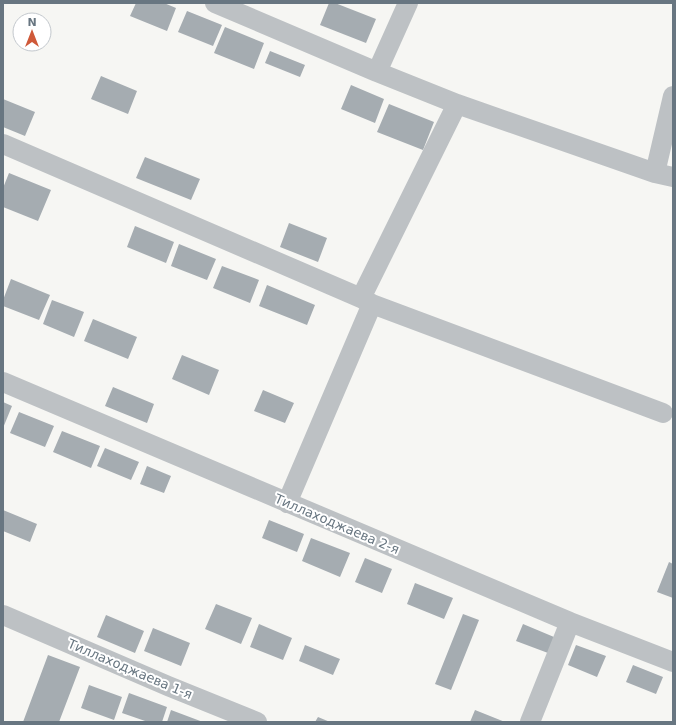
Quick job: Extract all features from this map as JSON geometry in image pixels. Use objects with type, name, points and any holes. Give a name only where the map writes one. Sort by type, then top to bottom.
[{"type":"street","points":[[215,3],[377,72],[457,104],[664,175],[672,108]]},
{"type":"street","points":[[377,72],[408,3]]},
{"type":"street","points":[[287,503],[366,301],[457,104]]},
{"type":"street","points":[[3,144],[366,301],[663,413]]},
{"type":"street","name":"Тиллаходжаева 2-я","points":[[3,382],[570,622],[673,662]]},
{"type":"street","name":"Тиллаходжаева 1-я","points":[[3,615],[161,683],[257,722]]},
{"type":"street","points":[[530,722],[570,622]]},
{"type":"building","points":[[136,3],[164,3],[176,8],[167,31],[130,16]]},
{"type":"building","points":[[329,3],[335,3],[376,19],[366,43],[320,25]]},
{"type":"building","points":[[187,11],[222,25],[213,46],[178,32]]},
{"type":"building","points":[[225,27],[264,43],[254,69],[214,53]]},
{"type":"building","points":[[270,51],[305,65],[300,77],[265,63]]},
{"type":"building","points":[[101,76],[137,91],[128,114],[91,99]]},
{"type":"building","points":[[351,85],[384,99],[375,123],[341,109]]},
{"type":"building","points":[[3,99],[35,112],[25,136],[3,127]]},
{"type":"building","points":[[389,104],[434,122],[423,150],[377,132]]},
{"type":"building","points":[[145,157],[200,179],[191,200],[136,178]]},
{"type":"building","points":[[9,173],[51,190],[38,221],[3,207],[3,188]]},
{"type":"building","points":[[289,223],[327,238],[318,262],[280,247]]},
{"type":"building","points":[[135,226],[174,242],[166,263],[127,247]]},
{"type":"building","points":[[179,244],[216,259],[207,280],[171,266]]},
{"type":"building","points":[[222,266],[259,280],[250,303],[213,288]]},
{"type":"building","points":[[11,279],[50,295],[39,320],[3,306],[3,300]]},
{"type":"building","points":[[267,285],[315,305],[307,325],[259,306]]},
{"type":"building","points":[[52,300],[84,312],[74,337],[43,324]]},
{"type":"building","points":[[93,319],[137,337],[128,359],[84,341]]},
{"type":"building","points":[[182,355],[219,370],[209,395],[172,379]]},
{"type":"building","points":[[113,387],[154,404],[147,423],[105,406]]},
{"type":"building","points":[[263,390],[294,403],[285,423],[254,411]]},
{"type":"building","points":[[3,402],[12,406],[3,428]]},
{"type":"building","points":[[19,412],[54,426],[45,447],[10,433]]},
{"type":"building","points":[[62,431],[100,446],[91,468],[53,452]]},
{"type":"building","points":[[105,448],[139,462],[131,480],[97,466]]},
{"type":"building","points":[[147,466],[171,476],[164,493],[140,484]]},
{"type":"building","points":[[3,510],[37,524],[30,542],[3,531]]},
{"type":"building","points":[[269,520],[304,534],[297,552],[262,538]]},
{"type":"building","points":[[311,538],[350,553],[340,577],[302,561]]},
{"type":"building","points":[[365,558],[392,569],[382,593],[355,582]]},
{"type":"building","points":[[669,562],[673,564],[673,598],[657,592]]},
{"type":"building","points":[[415,583],[453,598],[444,619],[407,604]]},
{"type":"building","points":[[216,604],[252,618],[241,644],[205,629]]},
{"type":"building","points":[[463,614],[479,620],[451,690],[435,684]]},
{"type":"building","points":[[106,615],[144,631],[135,653],[97,637]]},
{"type":"building","points":[[259,624],[292,638],[283,660],[250,647]]},
{"type":"building","points":[[523,624],[554,637],[548,653],[516,641]]},
{"type":"building","points":[[153,628],[190,643],[181,666],[144,651]]},
{"type":"building","points":[[305,645],[340,659],[333,675],[299,661]]},
{"type":"building","points":[[576,645],[606,656],[597,677],[568,665]]},
{"type":"building","points":[[48,655],[80,667],[59,722],[23,722]]},
{"type":"building","points":[[633,665],[663,677],[656,694],[626,682]]},
{"type":"building","points":[[89,685],[122,697],[114,720],[81,708]]},
{"type":"building","points":[[129,693],[167,707],[162,722],[148,722],[122,713]]},
{"type":"building","points":[[171,710],[203,722],[167,722]]},
{"type":"building","points":[[475,710],[505,722],[470,722]]},
{"type":"building","points":[[318,717],[330,722],[315,722]]}]
